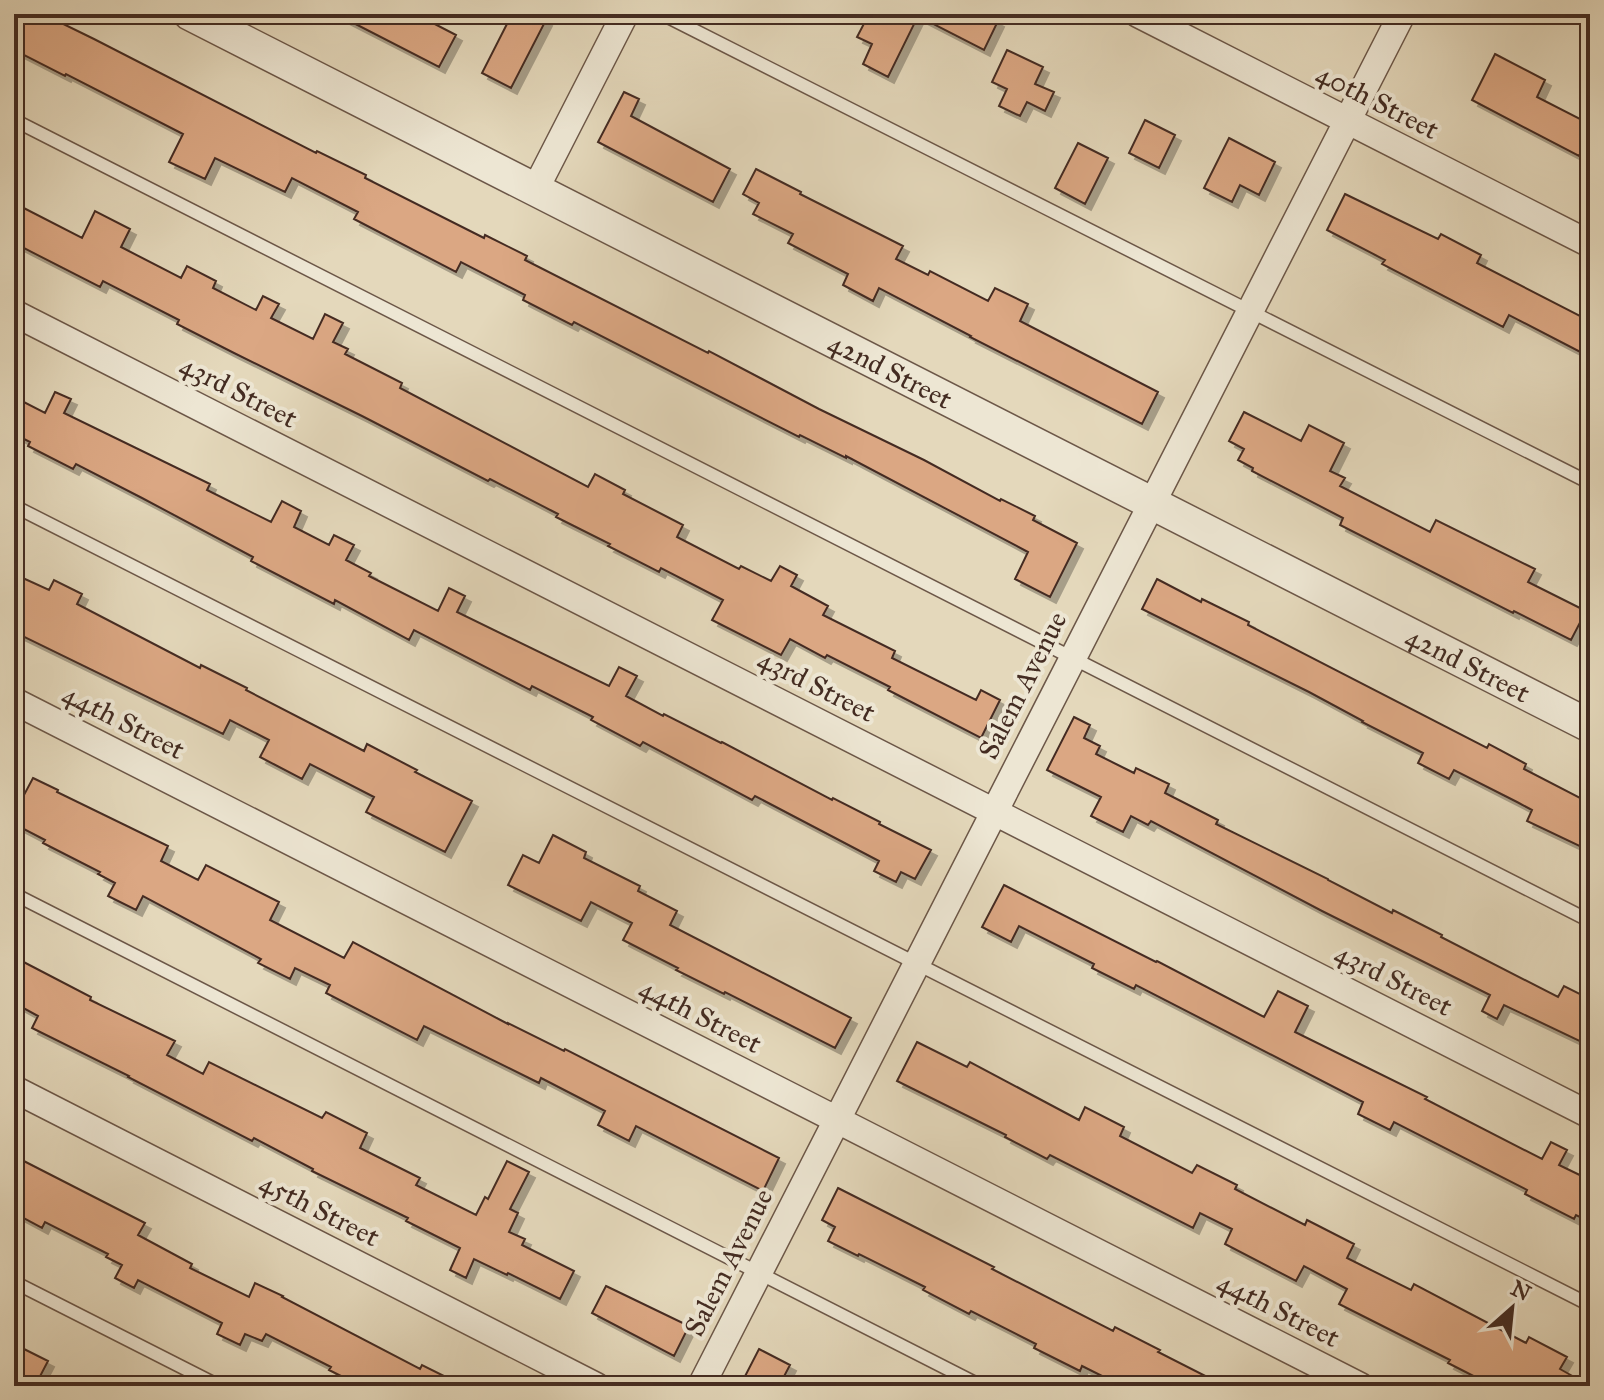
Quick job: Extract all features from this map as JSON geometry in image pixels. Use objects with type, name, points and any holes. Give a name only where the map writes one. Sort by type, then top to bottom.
[{"type":"street","name":"42nd Street","points":[[190,14],[1590,726]]},
{"type":"street","points":[[535,190],[625,14]]},
{"type":"street","name":"40th Street","points":[[1138,14],[1590,244]]},
{"type":"street","name":"Salem Avenue","points":[[701,1386],[1402,14]]},
{"type":"street","name":"43rd Street","points":[[14,313],[1590,1115]]},
{"type":"street","name":"44th Street","points":[[14,701],[1360,1386]]},
{"type":"street","name":"45th Street","points":[[14,1089],[596,1386]]},
{"type":"lane","points":[[662,14],[1590,483]]},
{"type":"lane","points":[[14,120],[1590,921]]},
{"type":"lane","points":[[14,506],[1590,1305]]},
{"type":"lane","points":[[14,894],[981,1386]]},
{"type":"lane","points":[[14,1282],[219,1386]]},
{"type":"building","points":[[14,14],[43,14],[94,39],[316,153],[366,175],[365,178],[484,238],[485,235],[527,256],[525,260],[708,353],[1035,516],[1033,520],[1077,543],[1050,597],[1015,579],[1028,552],[846,456],[799,437],[574,322],[572,325],[523,300],[525,295],[461,262],[456,272],[354,219],[358,212],[292,178],[285,192],[215,158],[205,179],[169,162],[183,134],[14,50]]},
{"type":"building","points":[[336,14],[430,14],[427,20],[456,35],[439,67]]},
{"type":"building","points":[[512,14],[533,14],[546,20],[511,88],[482,73]]},
{"type":"building","points":[[869,14],[984,14],[998,21],[984,50],[918,16],[888,77],[863,64],[872,44],[857,37]]},
{"type":"building","points":[[1007,50],[1043,67],[1035,84],[1054,92],[1045,111],[1027,102],[1020,116],[999,106],[1007,89],[992,82]]},
{"type":"building","points":[[1495,54],[1545,80],[1537,97],[1590,124],[1590,136],[1579,156],[1472,100]]},
{"type":"building","points":[[624,92],[639,99],[631,116],[730,169],[713,202],[598,142]]},
{"type":"building","points":[[1145,120],[1175,135],[1159,168],[1129,153]]},
{"type":"building","points":[[1229,138],[1275,162],[1259,195],[1240,185],[1232,202],[1204,188]]},
{"type":"building","points":[[1078,143],[1108,158],[1085,204],[1055,188]]},
{"type":"building","points":[[756,169],[903,246],[896,259],[928,275],[930,271],[988,301],[995,288],[1028,304],[1020,321],[1158,392],[1142,424],[879,288],[873,301],[843,285],[848,274],[788,243],[793,234],[753,214],[759,203],[743,194]]},
{"type":"building","points":[[1345,194],[1438,239],[1441,234],[1481,255],[1477,263],[1590,321],[1590,357],[1509,315],[1503,327],[1382,264],[1385,260],[1327,230]]},
{"type":"building","points":[[14,203],[82,238],[95,211],[130,229],[121,247],[181,278],[187,266],[216,281],[213,288],[256,310],[263,296],[279,304],[271,318],[313,339],[325,314],[343,323],[333,342],[348,349],[345,354],[402,383],[400,388],[588,487],[595,474],[625,490],[623,494],[683,525],[677,537],[739,569],[741,566],[771,581],[780,566],[797,575],[791,586],[828,606],[823,615],[895,651],[892,658],[976,700],[981,690],[1000,700],[981,738],[827,655],[825,658],[790,639],[781,655],[712,620],[723,600],[661,568],[659,572],[608,546],[610,544],[556,517],[558,514],[177,324],[179,320],[103,281],[100,287],[14,243]]},
{"type":"building","points":[[55,392],[71,399],[64,413],[210,484],[207,490],[271,522],[282,501],[301,511],[294,527],[329,545],[334,535],[354,545],[346,560],[371,573],[369,576],[438,611],[449,588],[465,596],[457,612],[609,686],[619,667],[637,676],[626,696],[931,850],[915,879],[901,872],[896,882],[874,871],[879,861],[755,796],[752,800],[643,742],[640,746],[591,720],[593,717],[532,686],[530,690],[414,630],[409,640],[335,600],[334,604],[251,561],[253,557],[142,498],[76,464],[73,469],[28,446],[30,442],[14,434],[14,397],[45,413]]},
{"type":"building","points":[[1244,412],[1301,441],[1309,425],[1344,443],[1330,471],[1345,478],[1340,486],[1430,532],[1436,520],[1535,569],[1528,582],[1586,611],[1571,640],[1340,525],[1343,518],[1252,471],[1253,468],[1238,460],[1244,449],[1229,441]]},
{"type":"building","points":[[14,574],[49,590],[54,580],[82,594],[77,604],[200,668],[201,665],[247,688],[364,751],[367,744],[472,801],[445,852],[366,812],[374,797],[310,764],[302,779],[260,757],[269,740],[230,720],[223,734],[14,632]]},
{"type":"building","points":[[1157,579],[1249,622],[1248,625],[1487,748],[1489,744],[1526,764],[1524,769],[1590,803],[1590,851],[1527,821],[1532,810],[1454,770],[1449,779],[1418,763],[1423,753],[1142,609]]},
{"type":"building","points":[[1074,717],[1090,725],[1084,738],[1100,746],[1096,754],[1134,773],[1136,768],[1169,784],[1165,793],[1218,820],[1216,824],[1392,913],[1393,910],[1558,997],[1564,986],[1590,999],[1590,1046],[1504,1005],[1497,1019],[1482,1011],[1490,995],[1151,821],[1148,825],[1131,816],[1123,832],[1091,816],[1101,797],[1047,770]]},
{"type":"building","points":[[33,778],[168,846],[161,861],[198,880],[206,865],[279,902],[270,920],[344,958],[353,942],[508,1024],[565,1049],[779,1158],[763,1191],[636,1126],[629,1141],[598,1125],[605,1111],[541,1078],[539,1083],[424,1026],[417,1040],[326,993],[330,985],[295,968],[290,979],[258,963],[261,959],[143,896],[136,910],[108,896],[115,883],[14,824],[14,790],[24,795]]},
{"type":"building","points":[[553,835],[586,852],[584,858],[640,886],[638,891],[677,911],[670,925],[851,1018],[835,1048],[676,970],[678,968],[623,940],[632,923],[591,902],[581,921],[508,885],[523,855],[539,863]]},
{"type":"building","points":[[1004,885],[1264,1017],[1278,991],[1308,1006],[1295,1032],[1427,1097],[1425,1099],[1542,1159],[1551,1142],[1567,1150],[1559,1165],[1590,1180],[1590,1222],[1576,1215],[1574,1219],[1525,1194],[1527,1190],[1394,1122],[1390,1130],[1358,1114],[1363,1102],[1136,985],[1134,989],[1092,968],[1094,964],[1019,926],[1011,942],[982,927]]},
{"type":"building","points":[[14,957],[91,997],[90,1000],[175,1041],[167,1055],[203,1074],[209,1062],[322,1118],[326,1112],[367,1133],[360,1148],[420,1178],[416,1185],[476,1215],[485,1197],[488,1199],[507,1161],[529,1172],[510,1209],[518,1213],[509,1232],[525,1239],[522,1245],[574,1271],[560,1299],[474,1259],[466,1278],[450,1270],[460,1248],[254,1138],[252,1141],[32,1028],[38,1016],[14,1003]]},
{"type":"building","points":[[917,1042],[967,1067],[970,1062],[1079,1120],[1085,1107],[1124,1127],[1120,1136],[1192,1173],[1197,1165],[1237,1185],[1235,1189],[1305,1225],[1307,1220],[1354,1244],[1347,1258],[1411,1290],[1414,1284],[1526,1343],[1529,1337],[1567,1357],[1560,1369],[1590,1386],[1493,1386],[1448,1363],[1450,1360],[1339,1304],[1347,1289],[1304,1266],[1296,1281],[1225,1244],[1232,1229],[1200,1213],[1193,1228],[1050,1155],[1047,1159],[897,1081]]},
{"type":"building","points":[[14,1156],[145,1223],[138,1235],[192,1264],[190,1268],[249,1297],[255,1283],[420,1369],[422,1365],[464,1386],[338,1386],[343,1377],[329,1370],[331,1367],[266,1334],[262,1341],[245,1334],[240,1345],[217,1334],[222,1323],[138,1280],[134,1288],[115,1278],[122,1265],[106,1257],[108,1254],[45,1222],[42,1228],[14,1213]]},
{"type":"building","points":[[838,1188],[1113,1331],[1115,1327],[1160,1350],[1158,1352],[1225,1386],[1122,1386],[1082,1366],[1080,1371],[1034,1348],[1036,1344],[971,1311],[969,1314],[923,1290],[925,1287],[828,1241],[835,1227],[822,1220]]},
{"type":"building","points":[[606,1286],[689,1326],[674,1356],[592,1313]]},
{"type":"building","points":[[14,1344],[48,1361],[35,1386],[14,1386]]},
{"type":"building","points":[[759,1349],[790,1365],[779,1386],[740,1386]]}]
